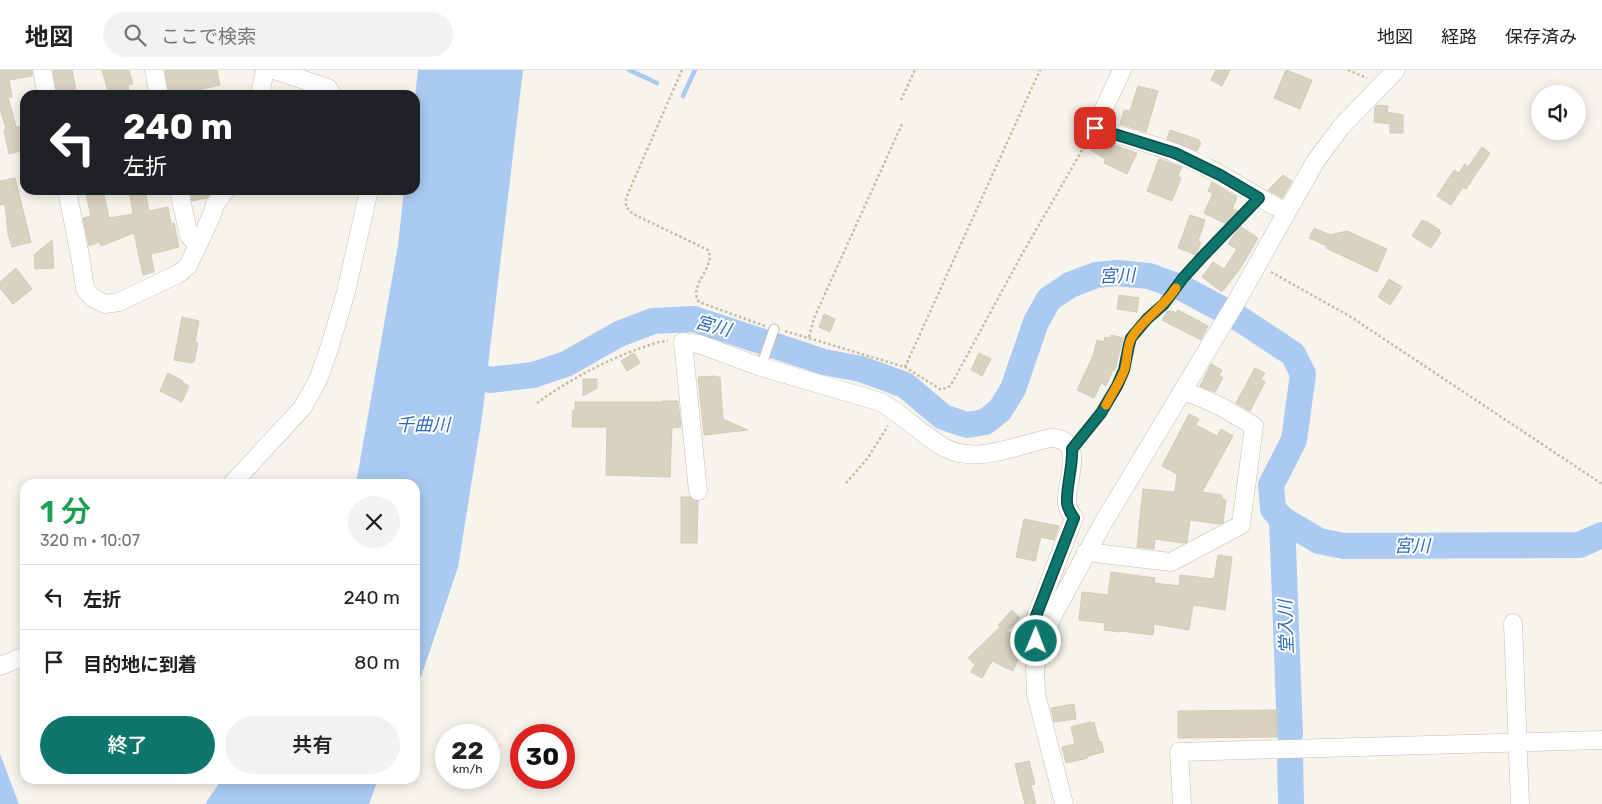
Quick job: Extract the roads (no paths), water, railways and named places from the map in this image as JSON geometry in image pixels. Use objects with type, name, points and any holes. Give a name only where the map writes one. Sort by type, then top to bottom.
[{"type":"street","points":[[42,70],[46,90]]},
{"type":"street","points":[[154,70],[158,90]]},
{"type":"street","points":[[261,90],[266,70]]},
{"type":"street","points":[[274,70],[329,90]]},
{"type":"street","points":[[1122,70],[1095,128],[1175,153],[1220,175],[1286,212]]},
{"type":"street","points":[[1064,804],[1036,694],[1035,669],[1040,645],[1053,615],[1086,552],[1235,304],[1315,162],[1340,127],[1396,70]]},
{"type":"street","points":[[68,195],[85,289],[93,298],[105,304],[119,302],[178,274],[188,266],[215,205],[222,195]]},
{"type":"street","points":[[180,195],[190,236],[198,245]]},
{"type":"street","points":[[237,479],[303,406],[318,380],[346,292],[368,195]]},
{"type":"street","points":[[698,491],[683,342],[699,344],[764,360],[880,402],[897,412],[942,446],[956,453],[986,454],[1051,438],[1061,438],[1072,449],[1067,504],[1070,512],[1074,518],[1103,523]]},
{"type":"street","points":[[1086,552],[1171,562],[1241,525],[1254,426],[1220,406],[1183,390]]},
{"type":"street","points":[[1040,645],[1036,641],[1034,634],[1036,616],[1074,518]]},
{"type":"street","points":[[1513,623],[1520,804]]},
{"type":"street","points":[[0,666],[20,658]]},
{"type":"street","points":[[1182,804],[1179,752],[1602,740]]},
{"type":"lane","points":[[1072,449],[1101,413],[1117,386],[1124,370],[1131,338],[1147,319],[1172,295],[1183,278],[1259,198]]},
{"type":"lane","points":[[764,360],[773,331]]},
{"type":"water","name":"千曲川","points":[[418,70],[523,70],[482,417],[458,567],[420,678],[420,479],[357,479],[398,245],[403,195],[420,195],[420,90],[416,90]]},
{"type":"water","points":[[0,754],[19,804],[0,804]]},
{"type":"water","points":[[219,784],[376,784],[369,804],[205,804]]},
{"type":"waterway","points":[[629,70],[657,83]]},
{"type":"waterway","points":[[683,96],[695,70]]},
{"type":"waterway","name":"宮川","points":[[452,366],[490,380],[533,375],[566,364],[619,334],[653,321],[694,319],[824,362],[861,369],[905,385],[943,417],[967,425],[985,422],[1000,410],[1013,389],[1036,322],[1049,299],[1070,285],[1096,275],[1117,273],[1149,276],[1182,288],[1240,319],[1293,354],[1303,374],[1294,440],[1271,485],[1273,509],[1282,519],[1319,541],[1344,546],[1579,545],[1602,535]]},
{"type":"waterway","name":"堂入川","points":[[1282,519],[1290,734]]},
{"type":"waterway","name":"堂入川","points":[[1290,757],[1291,804]]}]
